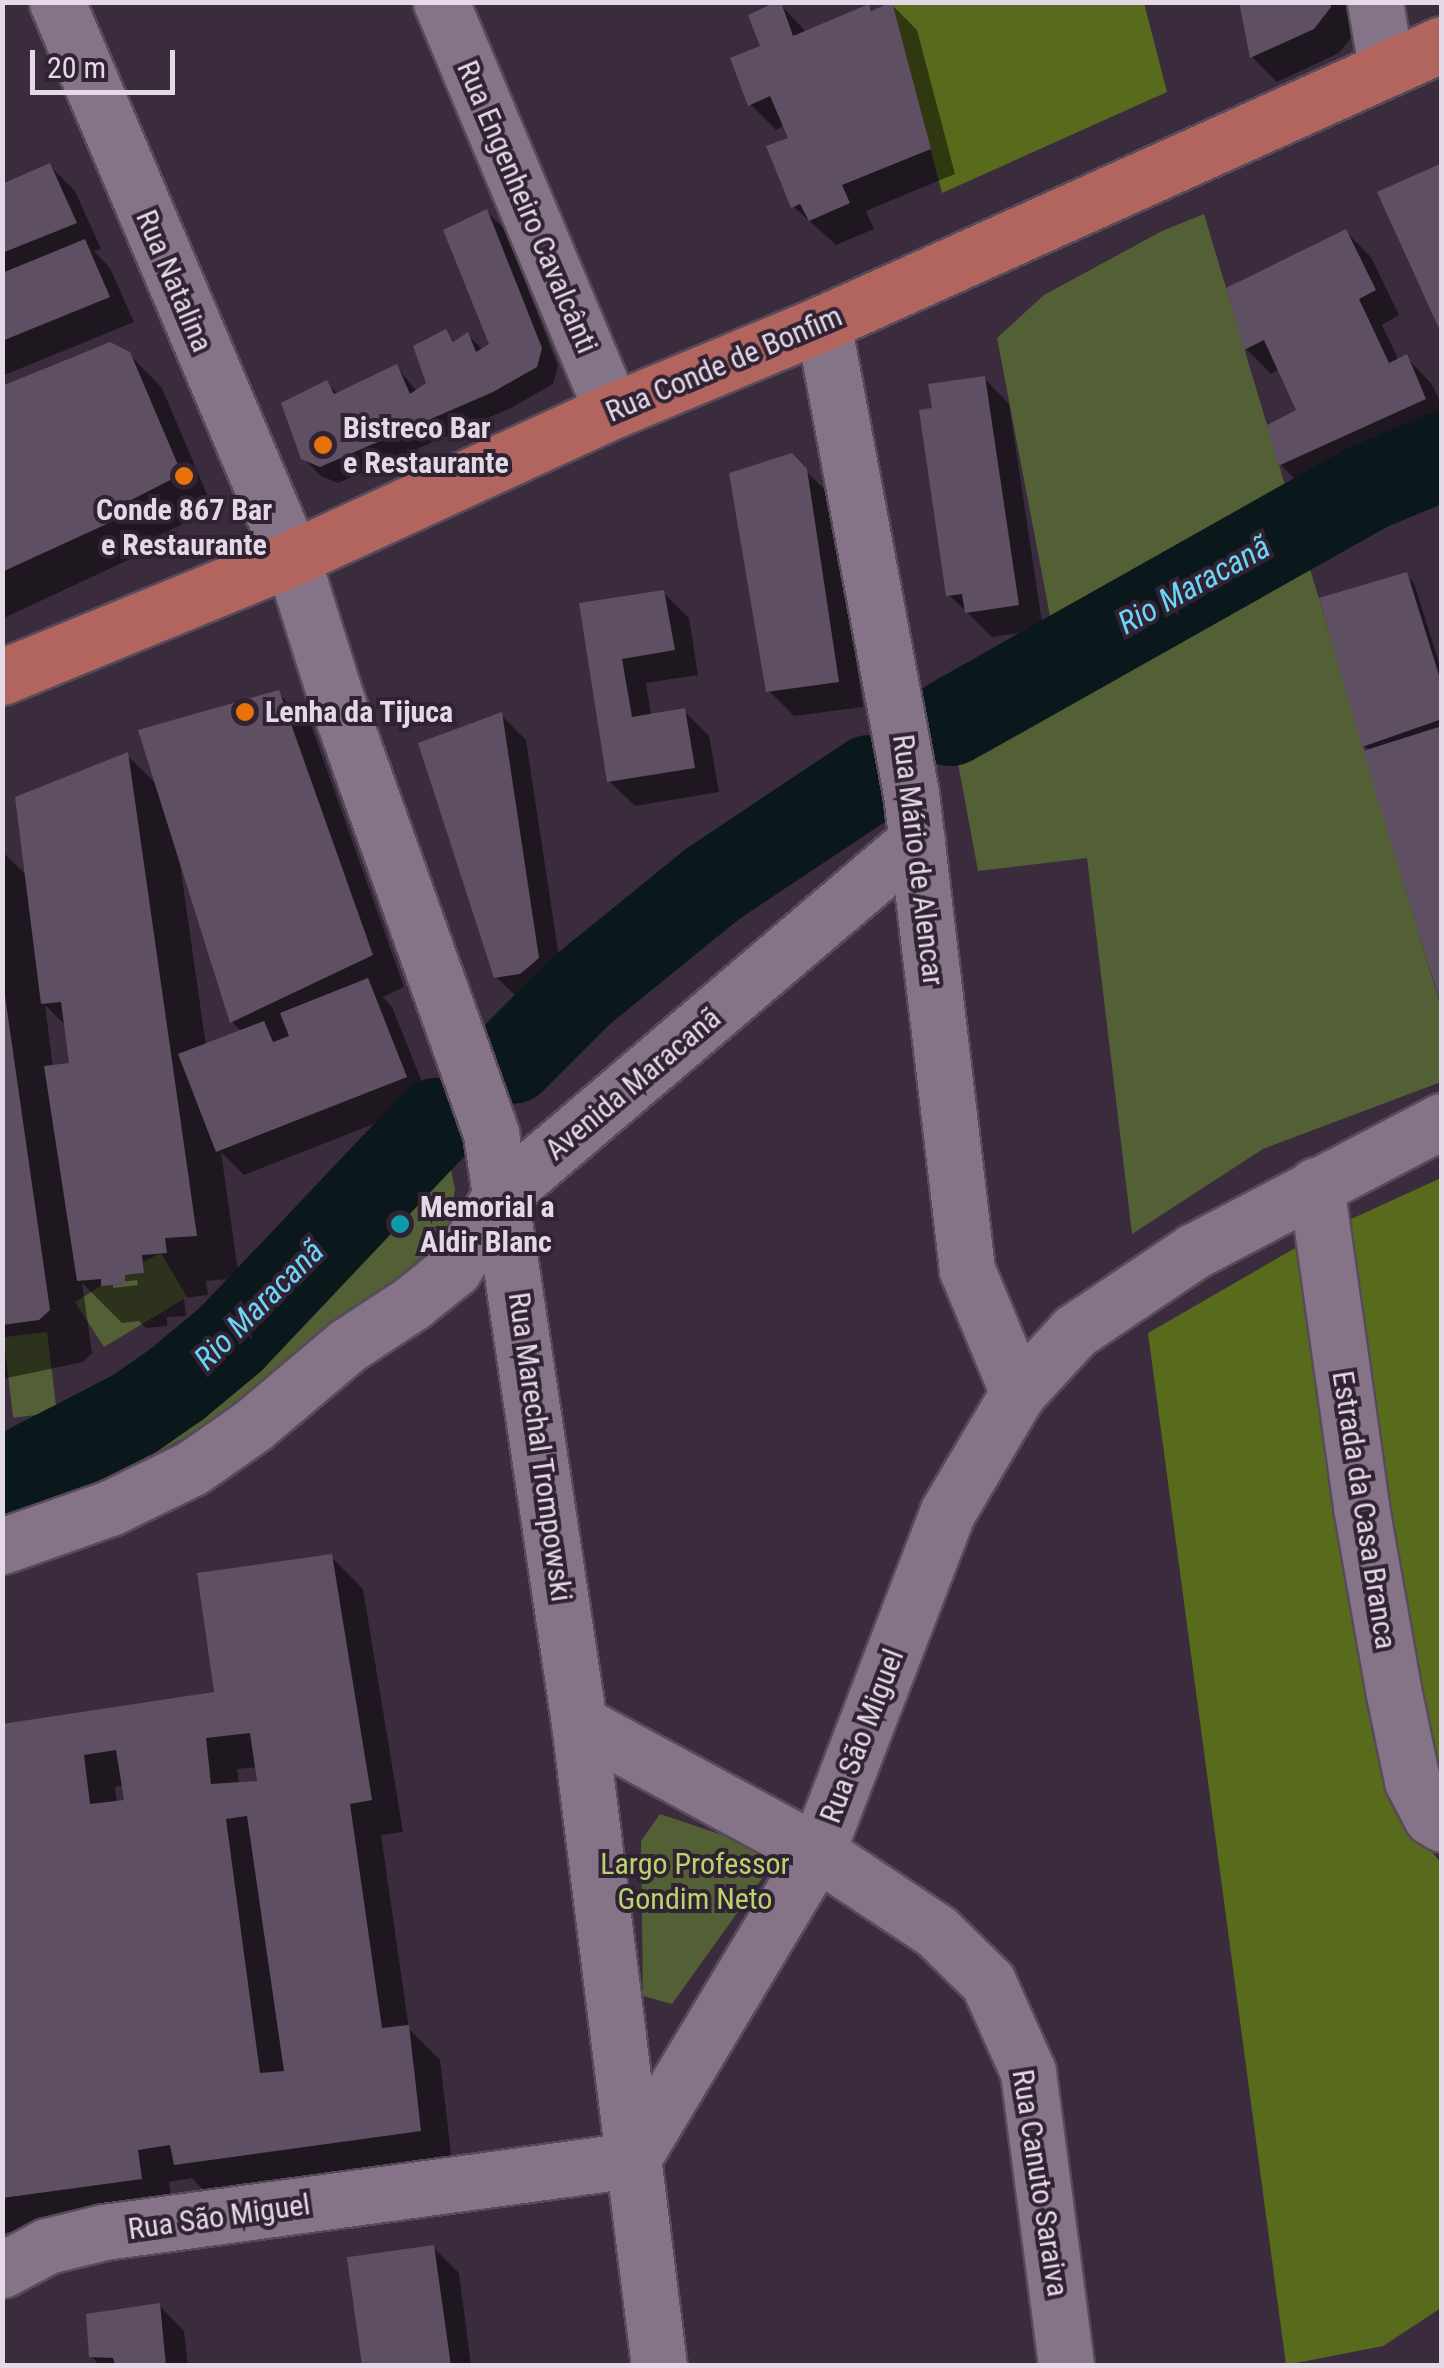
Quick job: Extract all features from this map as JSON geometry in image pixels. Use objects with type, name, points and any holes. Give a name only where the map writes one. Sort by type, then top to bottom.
[{"type":"main road","name":"Rua Conde de Bonfim","points":[[2,677],[292,558],[612,411],[823,323],[1442,44]]},
{"type":"street","name":"Rua Natalina","points":[[58,2],[292,558]]},
{"type":"street","name":"Rua Engenheiro Cavalcânti","points":[[442,2],[612,411]]},
{"type":"street","points":[[1375,2],[1386,68]]},
{"type":"street","name":"Rua Mário de Alencar","points":[[823,323],[899,718],[968,1270],[1018,1393]]},
{"type":"street","name":"Rua Marechal Trompowski","points":[[292,558],[335,694],[491,1134],[580,1724],[660,2366]]},
{"type":"street","name":"Avenida Maracanã","points":[[2,1546],[110,1508],[192,1468],[252,1426],[348,1345],[454,1270],[501,1195],[914,816]]},
{"type":"street","name":"Rua São Miguel","points":[[2,2270],[47,2246],[104,2232],[632,2160],[817,1852],[948,1513],[1018,1393],[1075,1331],[1194,1251],[1442,1120]]},
{"type":"street","name":"Estrada da Casa Branca","points":[[1316,1185],[1361,1508],[1393,1690],[1412,1781],[1431,1817],[1442,1824]]},
{"type":"street","points":[[580,1724],[817,1852]]},
{"type":"street","name":"Rua Canuto Saraiva","points":[[817,1852],[936,1931],[988,1982],[1028,2072],[1066,2366]]},
{"type":"green space","points":[[892,3],[1144,3],[1167,92],[942,193]]},
{"type":"green space","points":[[1204,214],[1441,1007],[1441,1082],[1263,1149],[1132,1234],[1087,858],[978,871],[948,709],[1054,637],[997,338],[1044,295],[1162,231]]},
{"type":"green space","points":[[447,1151],[455,1189],[448,1235],[287,1369],[184,1438],[122,1471],[3,1519],[2,1507],[139,1443],[191,1409],[253,1359]]},
{"type":"green space","points":[[1441,1178],[1441,1777],[1425,1740],[1386,1514],[1349,1220]]},
{"type":"green space","points":[[1297,1247],[1415,1831],[1441,1863],[1441,2308],[1383,2346],[1286,2365],[1148,1333]]},
{"type":"green space","points":[[161,1253],[187,1297],[104,1347],[75,1302],[101,1286],[125,1284],[125,1275],[144,1273],[143,1262]]},
{"type":"green space","points":[[47,1332],[57,1412],[13,1418],[3,1337]]},
{"type":"green space","name":"Largo Professor Gondim Neto","points":[[660,1814],[758,1847],[763,1877],[672,2004],[643,1996],[641,1841]]},
{"type":"building","points":[[781,2],[793,36],[869,4],[871,11],[892,2],[931,149],[842,185],[850,203],[809,221],[800,204],[791,208],[766,146],[788,138],[770,96],[748,106],[730,58],[760,46],[748,15]]},
{"type":"building","points":[[1239,2],[1330,2],[1331,7],[1314,29],[1250,58]]},
{"type":"building","points":[[50,163],[77,223],[2,253],[2,184]]},
{"type":"building","points":[[1442,163],[1442,335],[1377,192]]},
{"type":"building","points":[[487,209],[542,348],[537,367],[493,392],[320,467],[301,459],[281,403],[327,380],[334,394],[397,364],[410,394],[426,383],[413,346],[446,329],[453,342],[468,332],[476,352],[489,344],[443,230]]},
{"type":"building","points":[[1346,229],[1376,290],[1359,299],[1389,363],[1407,354],[1426,399],[1278,466],[1267,425],[1296,410],[1264,340],[1244,350],[1226,288]]},
{"type":"building","points":[[85,239],[110,297],[2,341],[2,273]]},
{"type":"building","points":[[110,342],[130,352],[178,465],[176,477],[106,513],[111,522],[2,572],[2,386]]},
{"type":"building","points":[[985,376],[1019,605],[965,613],[962,594],[946,596],[919,410],[932,408],[928,384]]},
{"type":"building","points":[[792,453],[807,469],[839,682],[766,692],[729,473]]},
{"type":"building","points":[[1407,572],[1442,685],[1442,719],[1362,747],[1319,598]]},
{"type":"building","points":[[664,590],[675,650],[622,659],[632,717],[685,708],[695,768],[607,782],[579,603]]},
{"type":"building","points":[[279,690],[373,955],[230,1023],[138,730]]},
{"type":"building","points":[[502,712],[539,958],[520,974],[494,978],[418,743]]},
{"type":"building","points":[[1442,726],[1442,1005],[1441,1005],[1363,751]]},
{"type":"building","points":[[128,752],[197,1236],[165,1238],[167,1253],[142,1255],[144,1273],[125,1275],[125,1284],[101,1286],[101,1279],[77,1281],[44,1066],[69,1063],[61,1002],[41,1004],[15,797]]},
{"type":"building","points":[[2,975],[50,1310],[39,1320],[2,1325]]},
{"type":"building","points":[[368,978],[407,1077],[216,1152],[178,1054],[264,1021],[273,1042],[289,1036],[280,1013]]},
{"type":"building","points":[[332,1554],[372,1800],[350,1804],[382,2028],[409,2025],[421,2131],[174,2165],[170,2145],[138,2150],[142,2179],[2,2198],[2,1724],[214,1692],[197,1573]],"holes":[[[250,1733],[257,1781],[211,1784],[206,1738]],[[116,1750],[124,1800],[90,1804],[84,1755]],[[247,1816],[284,2071],[260,2073],[226,1819]]]},
{"type":"building","points":[[434,2245],[451,2366],[362,2366],[347,2257]]},
{"type":"building","points":[[160,2303],[166,2366],[115,2366],[113,2358],[89,2357],[86,2314]]},
{"type":"waterway","name":"Rio Maracanã","points":[[951,722],[1364,489],[1442,456]]},
{"type":"waterway","name":"Rio Maracanã","points":[[512,1060],[582,990],[711,885],[870,779]]},
{"type":"waterway","name":"Rio Maracanã","points":[[2,1482],[134,1414],[177,1384],[231,1339],[436,1122]]},
{"type":"place","name":"Bistreco Bar e Restaurante","points":[[323,445]]},
{"type":"place","name":"Conde 867 Bar e Restaurante","points":[[184,476]]},
{"type":"place","name":"Lenha da Tijuca","points":[[245,712]]},
{"type":"place","name":"Memorial a Aldir Blanc","points":[[400,1224]]}]
